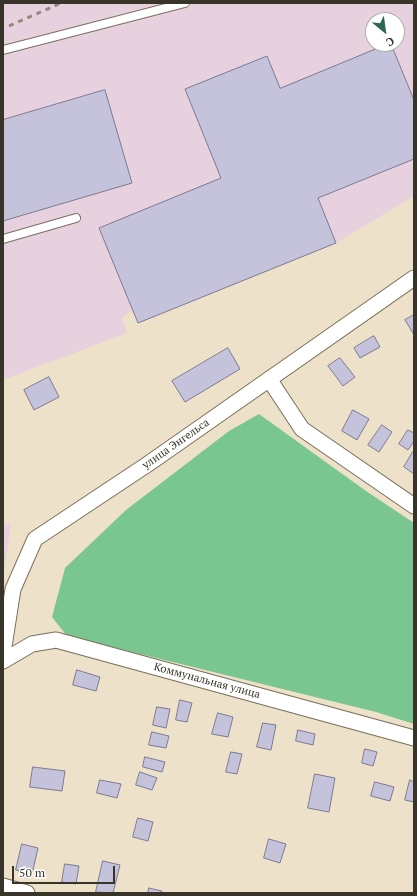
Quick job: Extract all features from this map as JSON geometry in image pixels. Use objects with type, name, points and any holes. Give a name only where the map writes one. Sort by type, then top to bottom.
[{"type":"street","name":"улица Энгельса","points":[[3,653],[13,590],[35,539],[414,278]]},
{"type":"street","points":[[269,379],[302,429],[414,506]]},
{"type":"street","name":"Коммунальная улица","points":[[3,661],[32,644],[56,640],[414,738]]},
{"type":"street","points":[[3,886],[27,893]]},
{"type":"lane","points":[[3,50],[185,3]]},
{"type":"lane","points":[[3,239],[76,218]]},
{"type":"shaded area","points":[[3,3],[414,3],[414,196],[336,243],[138,323],[132,310],[122,318],[127,333],[3,380]]},
{"type":"shaded area","points":[[11,524],[3,579],[3,525]]},
{"type":"green space","points":[[259,414],[366,491],[414,523],[414,724],[376,712],[67,636],[52,617],[65,568],[126,510],[229,431]]},
{"type":"building","points":[[368,52],[394,52],[414,100],[414,159],[318,198],[336,243],[138,323],[99,228],[221,178],[185,89],[267,56],[280,88]]},
{"type":"building","points":[[105,90],[132,183],[3,221],[3,120]]},
{"type":"building","points":[[414,315],[414,335],[405,320]]},
{"type":"building","points":[[374,336],[380,347],[360,358],[354,348]]},
{"type":"building","points":[[228,348],[240,369],[185,402],[172,381]]},
{"type":"building","points":[[340,358],[355,377],[343,386],[328,366]]},
{"type":"building","points":[[49,377],[59,397],[34,410],[24,390]]},
{"type":"building","points":[[353,410],[369,419],[357,440],[342,431]]},
{"type":"building","points":[[382,425],[392,432],[379,452],[368,445]]},
{"type":"building","points":[[408,430],[414,433],[414,441],[408,450],[399,444]]},
{"type":"building","points":[[413,452],[414,453],[414,474],[404,467]]},
{"type":"building","points":[[77,670],[100,677],[96,691],[73,685]]},
{"type":"building","points":[[180,700],[192,703],[187,722],[176,720]]},
{"type":"building","points":[[157,707],[170,709],[166,728],[153,725]]},
{"type":"building","points":[[218,713],[233,717],[228,737],[212,734]]},
{"type":"building","points":[[263,723],[276,725],[271,750],[257,747]]},
{"type":"building","points":[[298,730],[315,734],[313,745],[296,741]]},
{"type":"building","points":[[152,732],[169,736],[166,748],[149,745]]},
{"type":"building","points":[[365,749],[377,752],[373,766],[362,763]]},
{"type":"building","points":[[231,752],[242,754],[237,774],[226,772]]},
{"type":"building","points":[[145,757],[165,762],[162,772],[143,767]]},
{"type":"building","points":[[33,767],[65,771],[62,791],[30,787]]},
{"type":"building","points":[[140,772],[157,778],[152,790],[136,785]]},
{"type":"building","points":[[315,774],[335,778],[329,812],[308,808]]},
{"type":"building","points":[[100,780],[121,784],[117,798],[97,793]]},
{"type":"building","points":[[410,780],[414,782],[414,802],[405,800]]},
{"type":"building","points":[[375,782],[394,787],[390,801],[371,796]]},
{"type":"building","points":[[138,818],[153,822],[148,841],[133,837]]},
{"type":"building","points":[[269,839],[286,844],[280,863],[264,858]]},
{"type":"building","points":[[22,844],[38,848],[32,874],[16,870]]},
{"type":"building","points":[[103,861],[120,865],[113,893],[96,892]]},
{"type":"building","points":[[65,864],[79,866],[76,884],[62,882]]},
{"type":"building","points":[[149,888],[162,891],[161,893],[148,893]]},
{"type":"railway","points":[[9,26],[61,3]]}]
